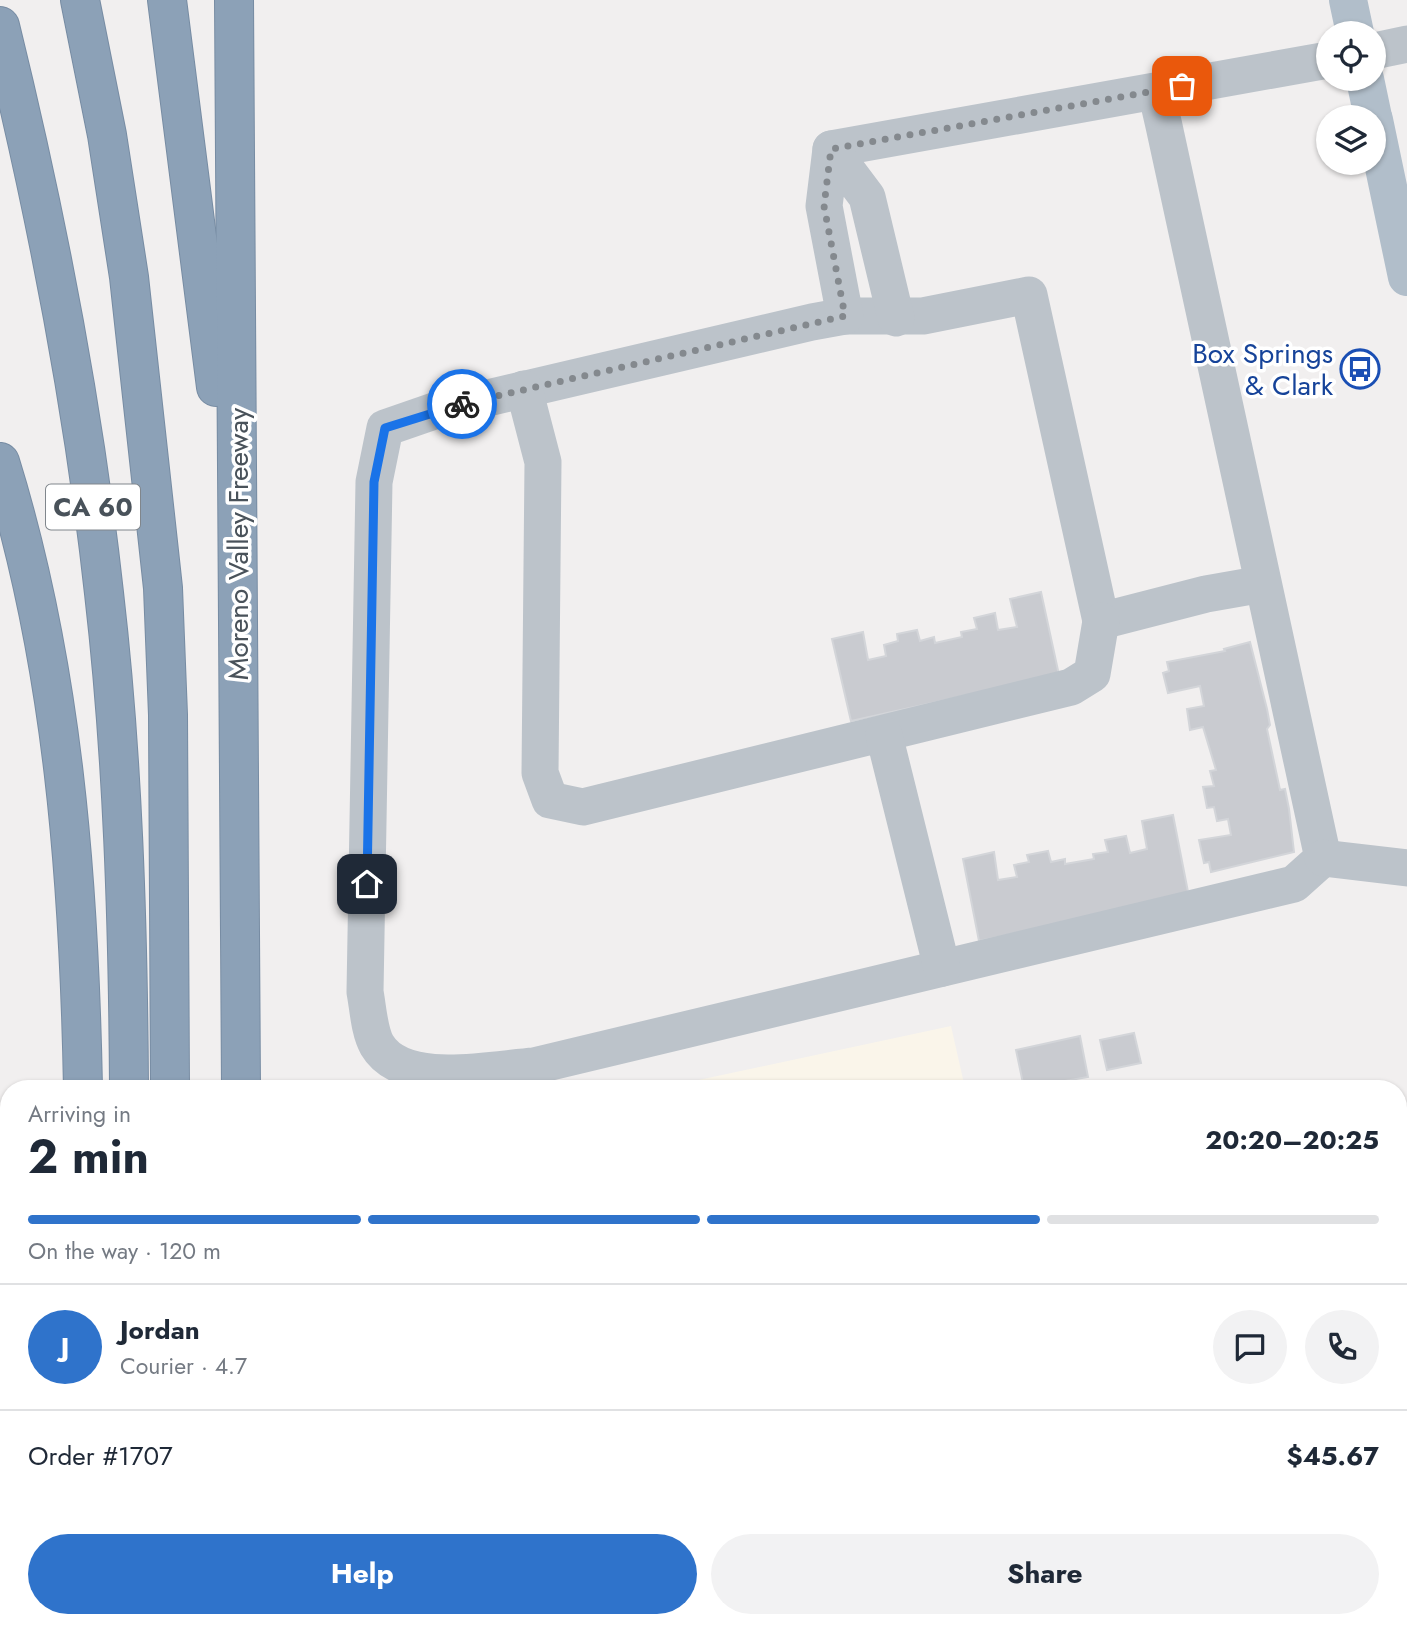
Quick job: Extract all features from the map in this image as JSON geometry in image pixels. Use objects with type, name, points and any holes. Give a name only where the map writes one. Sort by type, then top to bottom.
[{"type":"highway","points":[[79,0],[107,135],[129,277],[163,588],[168,715],[170,1080]]},
{"type":"highway","points":[[167,0],[238,563]]},
{"type":"highway","name":"Moreno Valley Freeway","points":[[234,0],[241,1080]]},
{"type":"highway","name":"CA 60","points":[[0,26],[57,277],[84,434],[105,594],[122,829],[130,1080]]},
{"type":"highway","points":[[0,462],[41,634],[60,735],[73,837],[83,1080]]},
{"type":"main road","points":[[1348,0],[1352,21]]},
{"type":"main road","points":[[1385,175],[1407,277]]},
{"type":"street","points":[[1386,48],[1407,44]]},
{"type":"street","points":[[831,149],[1316,62]]},
{"type":"street","points":[[1156,91],[1323,859]]},
{"type":"street","points":[[831,149],[824,206],[845,316]]},
{"type":"street","points":[[831,149],[867,197],[896,318]]},
{"type":"street","points":[[524,389],[543,463],[540,773],[550,800],[583,807],[1071,687],[1092,674],[1101,621],[1029,295],[923,316],[845,316],[524,389],[437,410],[385,428],[374,482],[365,992],[376,1044],[402,1069],[440,1073],[534,1066],[1294,884],[1323,859],[1400,868]]},
{"type":"street","points":[[1101,621],[1206,594],[1263,584]]},
{"type":"street","points":[[884,735],[942,968]]},
{"type":"shaded area","points":[[951,1026],[963,1080],[698,1080]]},
{"type":"building","points":[[1041,592],[1059,675],[851,721],[832,639],[863,632],[868,660],[886,656],[884,645],[898,641],[897,634],[917,630],[920,641],[934,637],[935,643],[962,637],[961,632],[977,629],[974,618],[995,613],[998,630],[1017,627],[1010,599]]},
{"type":"building","points":[[1250,642],[1267,709],[1270,725],[1267,729],[1280,790],[1285,789],[1294,852],[1211,872],[1209,862],[1204,863],[1199,840],[1231,835],[1228,819],[1217,821],[1214,807],[1207,808],[1203,787],[1214,786],[1210,771],[1216,770],[1203,727],[1190,730],[1187,709],[1204,706],[1200,686],[1168,693],[1163,673],[1169,671],[1167,662],[1225,651],[1224,649]]},
{"type":"building","points":[[1173,815],[1189,897],[979,941],[963,859],[994,852],[998,880],[1017,877],[1014,865],[1029,862],[1027,855],[1048,851],[1051,862],[1065,859],[1065,864],[1094,859],[1093,854],[1108,852],[1105,840],[1126,836],[1130,853],[1147,849],[1142,821]]},
{"type":"building","points":[[1134,1033],[1141,1063],[1107,1070],[1100,1040]]},
{"type":"building","points":[[1080,1036],[1088,1077],[1071,1080],[1022,1080],[1016,1050]]},
{"type":"way so far","points":[[462,404],[845,316],[824,206],[831,149],[1182,86]]},
{"type":"place","name":"Box Springs & Clark","points":[[1360,369]]},
{"type":"route","points":[[367,884],[374,482],[385,428],[462,404]]}]
